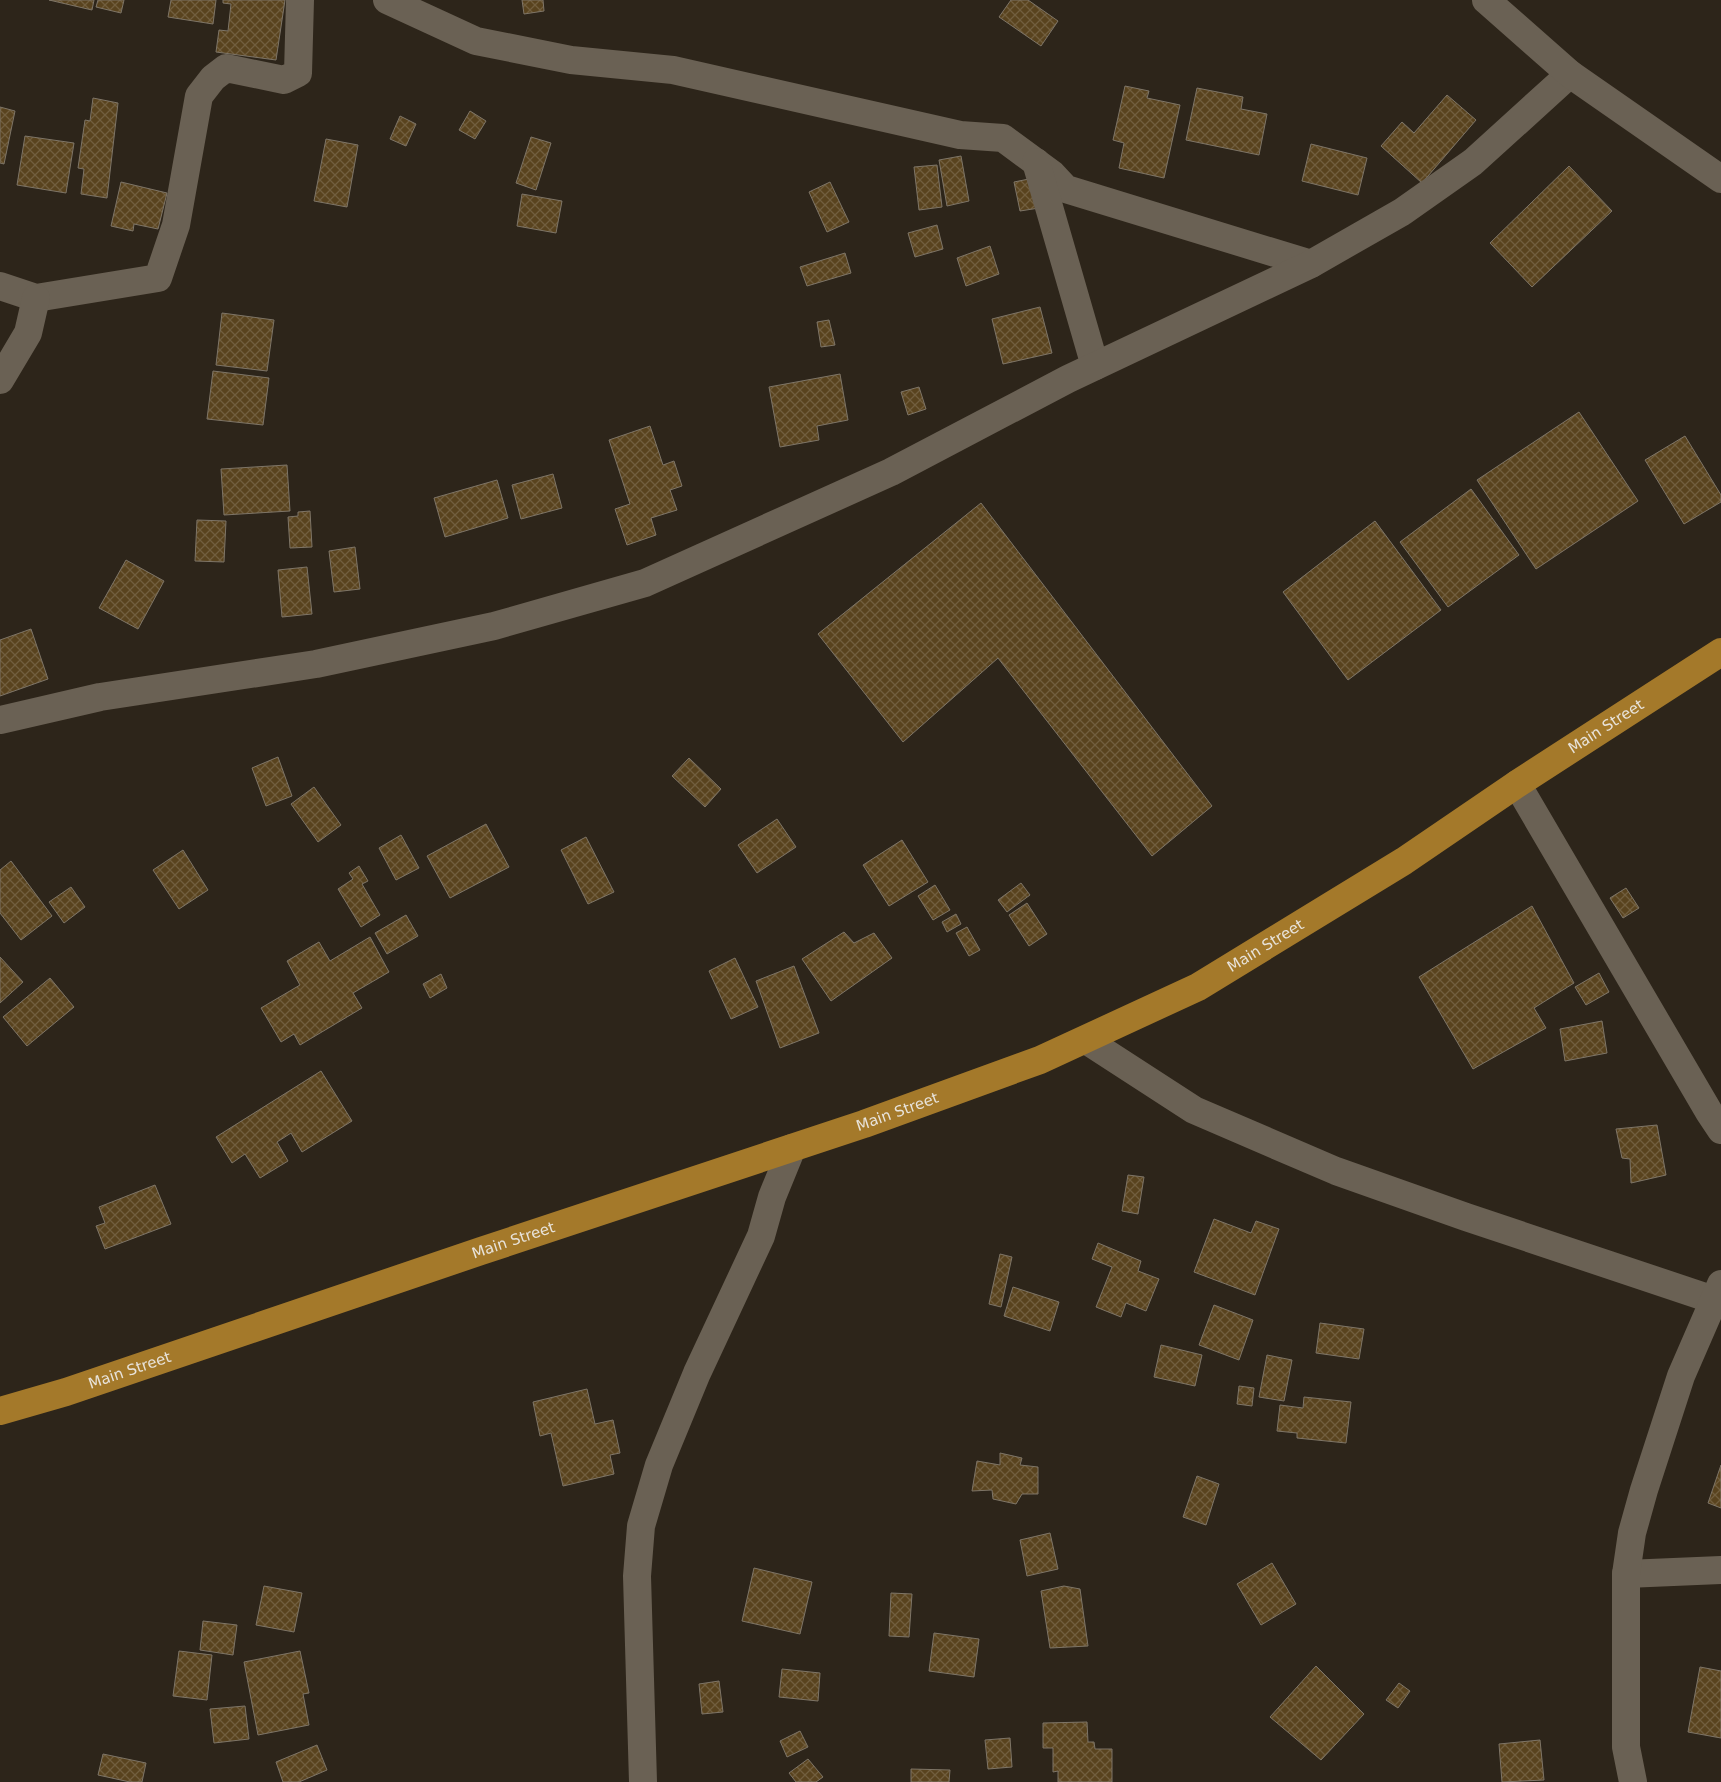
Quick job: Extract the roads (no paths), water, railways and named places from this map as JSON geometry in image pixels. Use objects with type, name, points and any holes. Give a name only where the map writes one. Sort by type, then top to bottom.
[{"type":"highway","name":"Main Street","points":[[0,1411],[66,1392],[471,1254],[792,1148],[1040,1060],[1086,1040],[1198,988],[1404,861],[1517,784],[1721,652]]},
{"type":"street","points":[[0,286],[36,298],[158,278],[176,224],[199,96],[213,78],[226,68],[284,80],[298,73],[300,0]]},
{"type":"street","points":[[387,0],[476,41],[571,60],[673,70],[960,135],[1003,138],[1052,174],[1066,189],[1311,264]]},
{"type":"street","points":[[1486,0],[1570,74],[1721,179]]},
{"type":"street","points":[[0,720],[100,697],[316,664],[494,626],[645,583],[891,472],[1095,366],[1311,264],[1402,212],[1473,162],[1570,74]]},
{"type":"street","points":[[1036,162],[1095,366]]},
{"type":"street","points":[[0,380],[28,333],[36,298]]},
{"type":"street","points":[[1517,784],[1721,1130]]},
{"type":"street","points":[[1086,1040],[1194,1110],[1336,1171],[1475,1220],[1717,1292],[1680,1376],[1632,1533],[1626,1574],[1626,1747],[1633,1782]]},
{"type":"street","points":[[642,1782],[637,1576],[641,1526],[659,1465],[697,1373],[761,1236],[772,1197],[792,1148]]},
{"type":"street","points":[[1626,1574],[1721,1570]]}]
